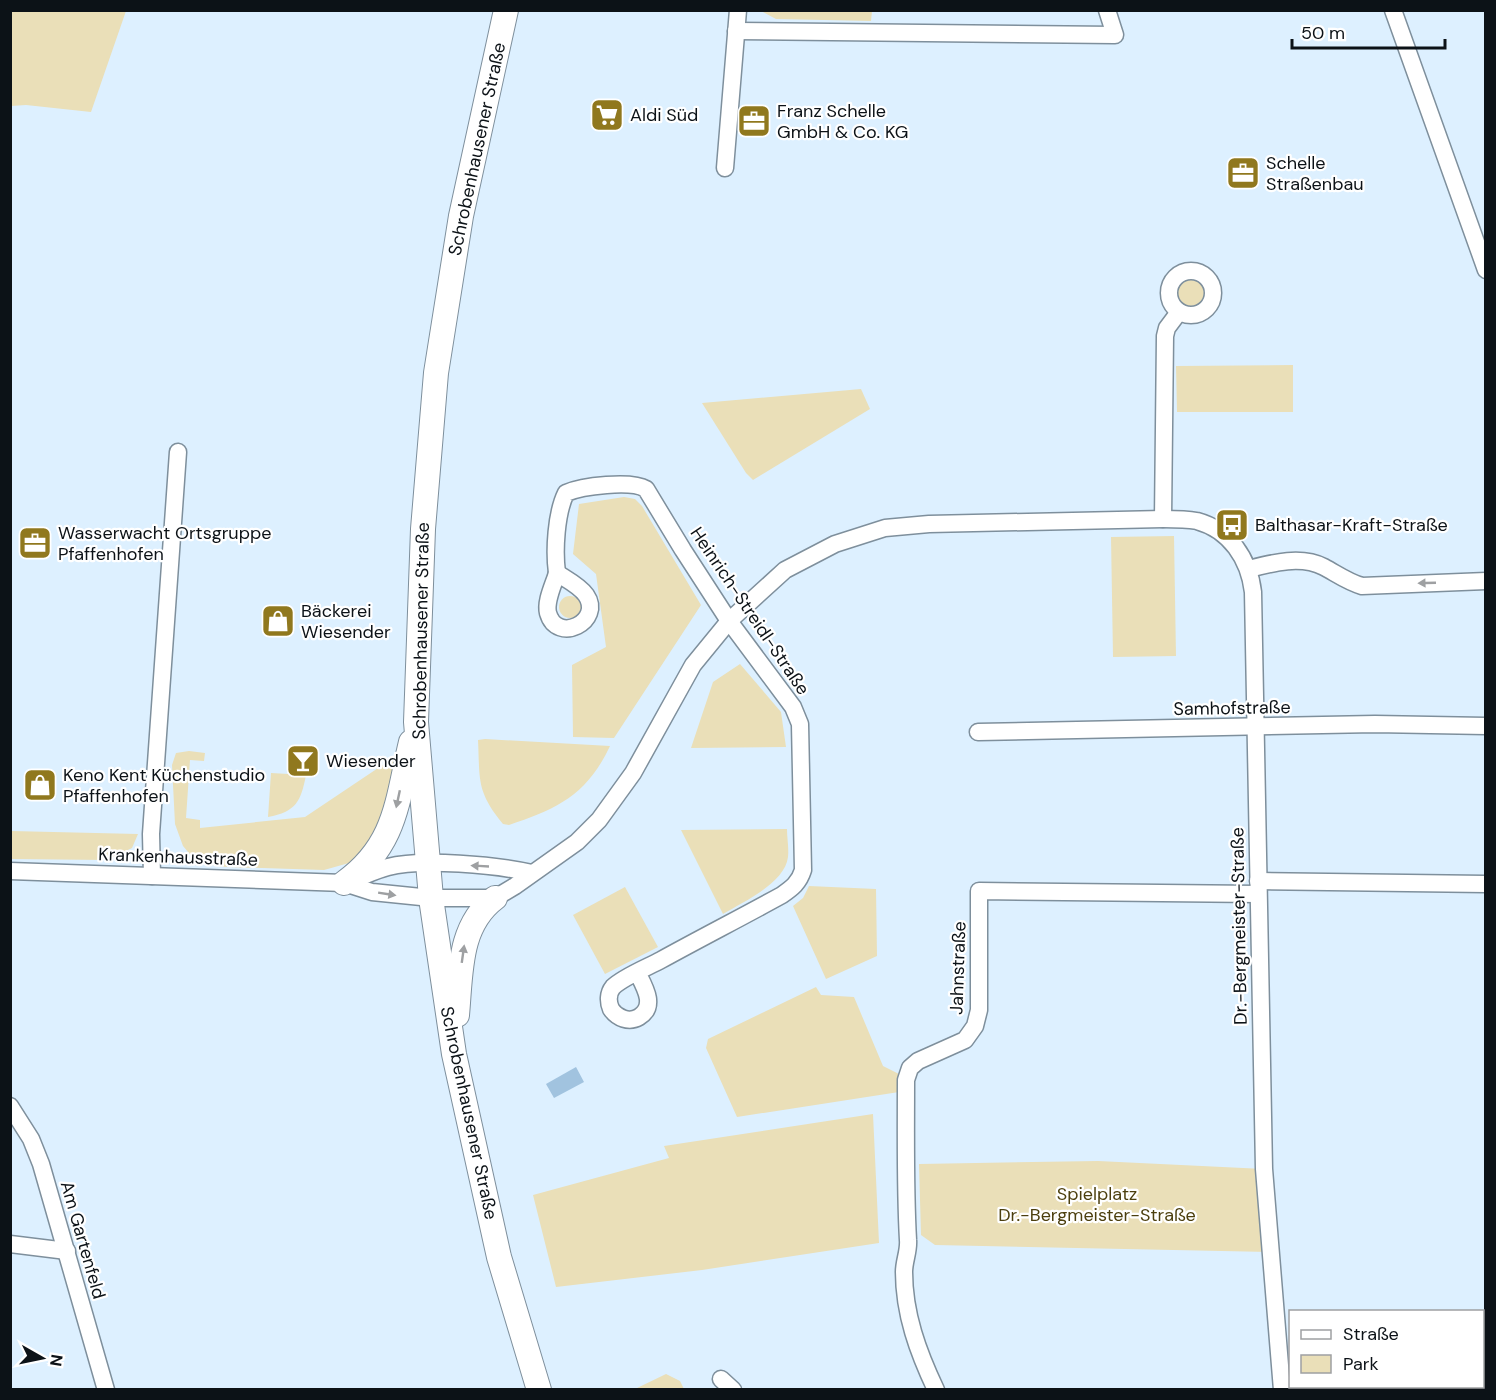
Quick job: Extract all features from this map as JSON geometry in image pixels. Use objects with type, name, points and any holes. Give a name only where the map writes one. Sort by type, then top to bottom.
[{"type":"main road","name":"Schrobenhausener Straße","points":[[506,10],[461,216],[436,373],[423,529],[416,722],[431,898],[454,1054],[499,1257],[539,1389]]},
{"type":"main road","points":[[344,883],[360,872],[384,841],[393,822],[416,722]]},
{"type":"main road","points":[[454,1054],[465,940],[475,917],[495,898]]},
{"type":"street","points":[[725,168],[738,10]]},
{"type":"street","points":[[736,31],[1115,35],[1107,10]]},
{"type":"street","points":[[1393,10],[1485,270]]},
{"type":"street","points":[[1163,519],[1165,336],[1167,328],[1179,312]]},
{"type":"street","points":[[152,876],[151,834],[178,452]]},
{"type":"street","name":"Heinrich-Streidl-Straße","points":[[557,573],[555,559],[560,512],[567,493],[583,488],[639,485],[646,489],[682,550],[729,621],[793,707],[800,724],[803,870],[796,886],[637,972]]},
{"type":"street","name":"Dr.-Bergmeister-Straße","points":[[495,898],[577,842],[599,820],[633,773],[693,665],[729,621],[785,570],[835,544],[885,528],[928,524],[1163,519],[1191,520],[1216,529],[1239,551],[1249,569],[1253,591],[1264,1169],[1282,1389]]},
{"type":"street","points":[[1249,569],[1275,562],[1300,561],[1322,566],[1362,586],[1485,581]]},
{"type":"street","name":"Samhofstraße","points":[[978,732],[1375,724],[1485,726]]},
{"type":"street","points":[[428,863],[509,867],[532,873]]},
{"type":"street","name":"Krankenhausstraße","points":[[344,883],[389,866],[428,863]]},
{"type":"street","name":"Krankenhausstraße","points":[[10,871],[344,883],[372,892],[431,898]]},
{"type":"street","name":"Jahnstraße","points":[[936,1389],[915,1341],[905,1293],[904,1269],[909,1244],[905,1197],[906,1080],[910,1068],[918,1061],[965,1040],[978,1019],[979,891],[1485,884]]},
{"type":"street","points":[[431,898],[495,898]]},
{"type":"street","name":"Am Gartenfeld","points":[[10,1106],[31,1139],[41,1164],[106,1389]]},
{"type":"street","points":[[10,1244],[68,1251]]},
{"type":"green space","points":[[10,11],[126,11],[91,112],[26,105],[11,106]]},
{"type":"green space","points":[[761,11],[872,11],[871,21],[776,19]]},
{"type":"green space","points":[[1191,280],[1200,284],[1204,293],[1200,302],[1191,306],[1182,302],[1178,293],[1182,284]]},
{"type":"green space","points":[[1293,365],[1293,412],[1177,412],[1176,366]]},
{"type":"green space","points":[[861,389],[870,409],[753,480],[746,473],[702,403]]},
{"type":"green space","points":[[624,497],[635,499],[642,506],[701,605],[614,738],[573,737],[572,665],[606,647],[596,574],[573,554],[579,504]]},
{"type":"green space","points":[[1174,536],[1176,656],[1113,657],[1111,537]]},
{"type":"green space","points":[[570,596],[578,599],[581,607],[578,615],[570,618],[562,615],[559,607],[562,599]]},
{"type":"green space","points":[[740,664],[781,712],[786,747],[691,748],[713,682]]},
{"type":"green space","points":[[478,740],[610,746],[591,777],[569,798],[542,813],[509,825],[503,824],[494,813],[481,785]]},
{"type":"green space","points":[[189,751],[205,753],[204,761],[190,760],[186,818],[200,820],[200,828],[305,817],[396,756],[389,805],[369,848],[349,863],[324,870],[227,867],[204,864],[194,859],[183,846],[175,824],[172,765],[176,753]]},
{"type":"green space","points":[[271,773],[306,775],[296,804],[285,812],[268,817]]},
{"type":"green space","points":[[787,829],[788,857],[779,875],[752,898],[723,914],[681,830]]},
{"type":"green space","points":[[11,831],[138,834],[132,848],[107,860],[11,859]]},
{"type":"green space","points":[[809,886],[876,889],[877,956],[826,979],[793,906],[803,898]]},
{"type":"green space","points":[[625,887],[658,947],[605,974],[573,915]]},
{"type":"green space","points":[[816,987],[821,995],[854,997],[883,1066],[899,1074],[899,1092],[737,1117],[706,1048],[708,1039]]},
{"type":"green space","points":[[873,1114],[879,1243],[702,1270],[556,1287],[533,1195],[669,1158],[664,1146]]},
{"type":"green space","name":"Spielplatz Dr.-Bergmeister-Straße","points":[[1098,1161],[1264,1169],[1270,1252],[935,1245],[921,1235],[919,1164]]},
{"type":"green space","points":[[666,1374],[680,1381],[684,1389],[635,1389]]},
{"type":"water","points":[[576,1067],[584,1082],[554,1098],[546,1084]]},
{"type":"place","name":"Aldi Süd","points":[[607,115]]},
{"type":"place","name":"Franz Schelle GmbH & Co. KG","points":[[754,121]]},
{"type":"place","name":"Schelle Straßenbau","points":[[1243,173]]},
{"type":"place","name":"Balthasar-Kraft-Straße","points":[[1232,525]]},
{"type":"place","name":"Wasserwacht Ortsgruppe Pfaffenhofen","points":[[35,543]]},
{"type":"place","name":"Bäckerei Wiesender","points":[[278,621]]},
{"type":"place","name":"Wiesender","points":[[303,761]]},
{"type":"place","name":"Keno Kent Küchenstudio Pfaffenhofen","points":[[40,785]]}]
